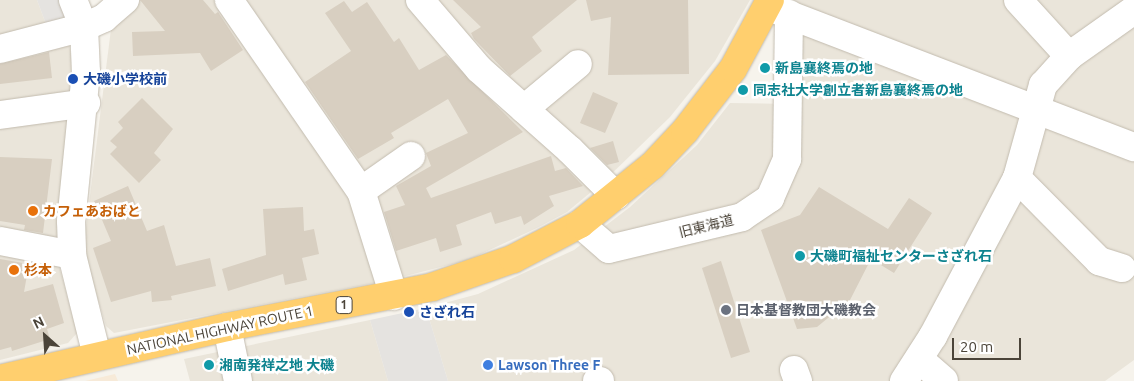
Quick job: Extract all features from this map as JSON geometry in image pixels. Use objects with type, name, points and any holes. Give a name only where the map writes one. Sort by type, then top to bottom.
[{"type":"highway","name":"NATIONAL HIGHWAY ROUTE 1","points":[[0,379],[227,327],[394,296],[472,276],[514,260],[580,224],[652,166],[685,131],[733,69],[775,7]]},
{"type":"street","points":[[73,0],[84,27],[86,103],[71,221],[72,255],[97,356]]},
{"type":"street","points":[[0,49],[84,27],[104,18],[125,0]]},
{"type":"street","points":[[229,0],[361,192],[394,296]]},
{"type":"street","points":[[420,0],[479,69],[616,196]]},
{"type":"street","points":[[1018,0],[1068,56]]},
{"type":"street","points":[[775,7],[878,46],[1034,110],[1134,147]]},
{"type":"street","name":"旧東海道","points":[[580,224],[610,249],[742,217],[770,198],[787,159],[775,7]]},
{"type":"street","points":[[944,381],[911,370],[1016,178],[1034,110],[1043,85],[1068,56],[1134,10]]},
{"type":"street","points":[[524,109],[578,64]]},
{"type":"street","points":[[0,115],[86,103]]},
{"type":"street","points":[[361,192],[411,156]]},
{"type":"street","points":[[1016,178],[1099,261],[1122,268]]},
{"type":"street","points":[[0,241],[72,255]]},
{"type":"street","points":[[227,327],[238,381]]},
{"type":"shaded area","points":[[0,0],[37,0],[50,35],[66,31],[71,54],[71,106],[56,254],[77,333],[68,343],[0,360]]},
{"type":"shaded area","points":[[37,0],[73,0],[84,27],[50,35]]},
{"type":"shaded area","points":[[125,0],[750,0],[715,61],[670,117],[602,183],[567,212],[539,227],[468,260],[390,280],[114,333],[106,326],[87,263],[85,235],[111,29]]},
{"type":"shaded area","points":[[790,0],[1134,0],[1134,360],[1105,381],[448,381],[426,308],[478,294],[574,250],[630,207],[697,145],[730,103],[787,104],[784,12]]},
{"type":"shaded area","points":[[426,308],[448,381],[388,381],[370,320]]},
{"type":"shaded area","points":[[370,320],[388,381],[190,381],[184,359]]},
{"type":"shaded area","points":[[115,374],[118,381],[85,381]]},
{"type":"building","points":[[140,0],[203,0],[215,14],[218,12],[243,50],[211,71],[200,53],[133,56],[132,32],[165,31]]},
{"type":"building","points":[[453,0],[577,0],[532,37],[542,51],[510,76],[474,39],[471,33],[481,27]]},
{"type":"building","points":[[586,0],[688,0],[689,74],[608,75],[611,17],[591,21]]},
{"type":"building","points":[[344,1],[352,12],[367,2],[394,42],[399,38],[419,70],[446,55],[523,132],[426,188],[431,198],[551,156],[555,171],[566,168],[583,186],[549,196],[554,206],[524,225],[521,216],[495,224],[491,212],[456,225],[462,245],[440,252],[436,238],[396,251],[384,212],[405,205],[396,186],[431,166],[426,153],[468,133],[448,99],[391,133],[394,138],[358,159],[305,82],[351,51],[325,13]]},
{"type":"building","points":[[49,52],[52,78],[0,84],[0,64]]},
{"type":"building","points":[[593,92],[618,103],[605,133],[580,123]]},
{"type":"building","points":[[142,98],[173,129],[154,153],[161,160],[139,183],[110,154],[117,147],[110,141],[123,128],[118,122]]},
{"type":"building","points":[[613,141],[619,162],[607,165],[590,148]]},
{"type":"building","points":[[0,157],[52,159],[43,233],[24,230],[25,225],[0,221]]},
{"type":"building","points":[[128,186],[147,231],[164,225],[176,266],[210,258],[216,286],[171,296],[172,300],[152,302],[151,291],[111,302],[93,248],[111,241],[94,201]]},
{"type":"building","points":[[819,187],[888,229],[909,198],[932,213],[894,273],[871,259],[850,300],[817,327],[797,329],[761,230],[800,215]]},
{"type":"building","points":[[303,207],[304,231],[314,229],[319,254],[302,258],[307,280],[285,285],[283,274],[228,291],[222,269],[266,255],[263,209]]},
{"type":"building","points":[[0,259],[29,264],[24,292],[53,284],[64,323],[47,329],[50,339],[12,351],[11,347],[0,350]]},
{"type":"building","name":"日本基督教団大磯教会","points":[[721,261],[750,352],[731,358],[702,268]]},
{"type":"place","name":"新島襄終焉の地","points":[[765,68]]},
{"type":"place","name":"大磯小学校前","points":[[73,79]]},
{"type":"place","name":"同志社大学創立者新島襄終焉の地","points":[[743,90]]},
{"type":"place","name":"カフェあおばと","points":[[33,211]]},
{"type":"place","name":"大磯町福祉センターさざれ石","points":[[800,256]]},
{"type":"place","name":"杉本","points":[[14,270]]},
{"type":"place","name":"日本基督教団大磯教会","points":[[726,310]]},
{"type":"place","name":"さざれ石","points":[[409,312]]},
{"type":"place","name":"湘南発祥之地 大磯","points":[[209,365]]},
{"type":"place","name":"Lawson Three F","points":[[488,365]]}]
